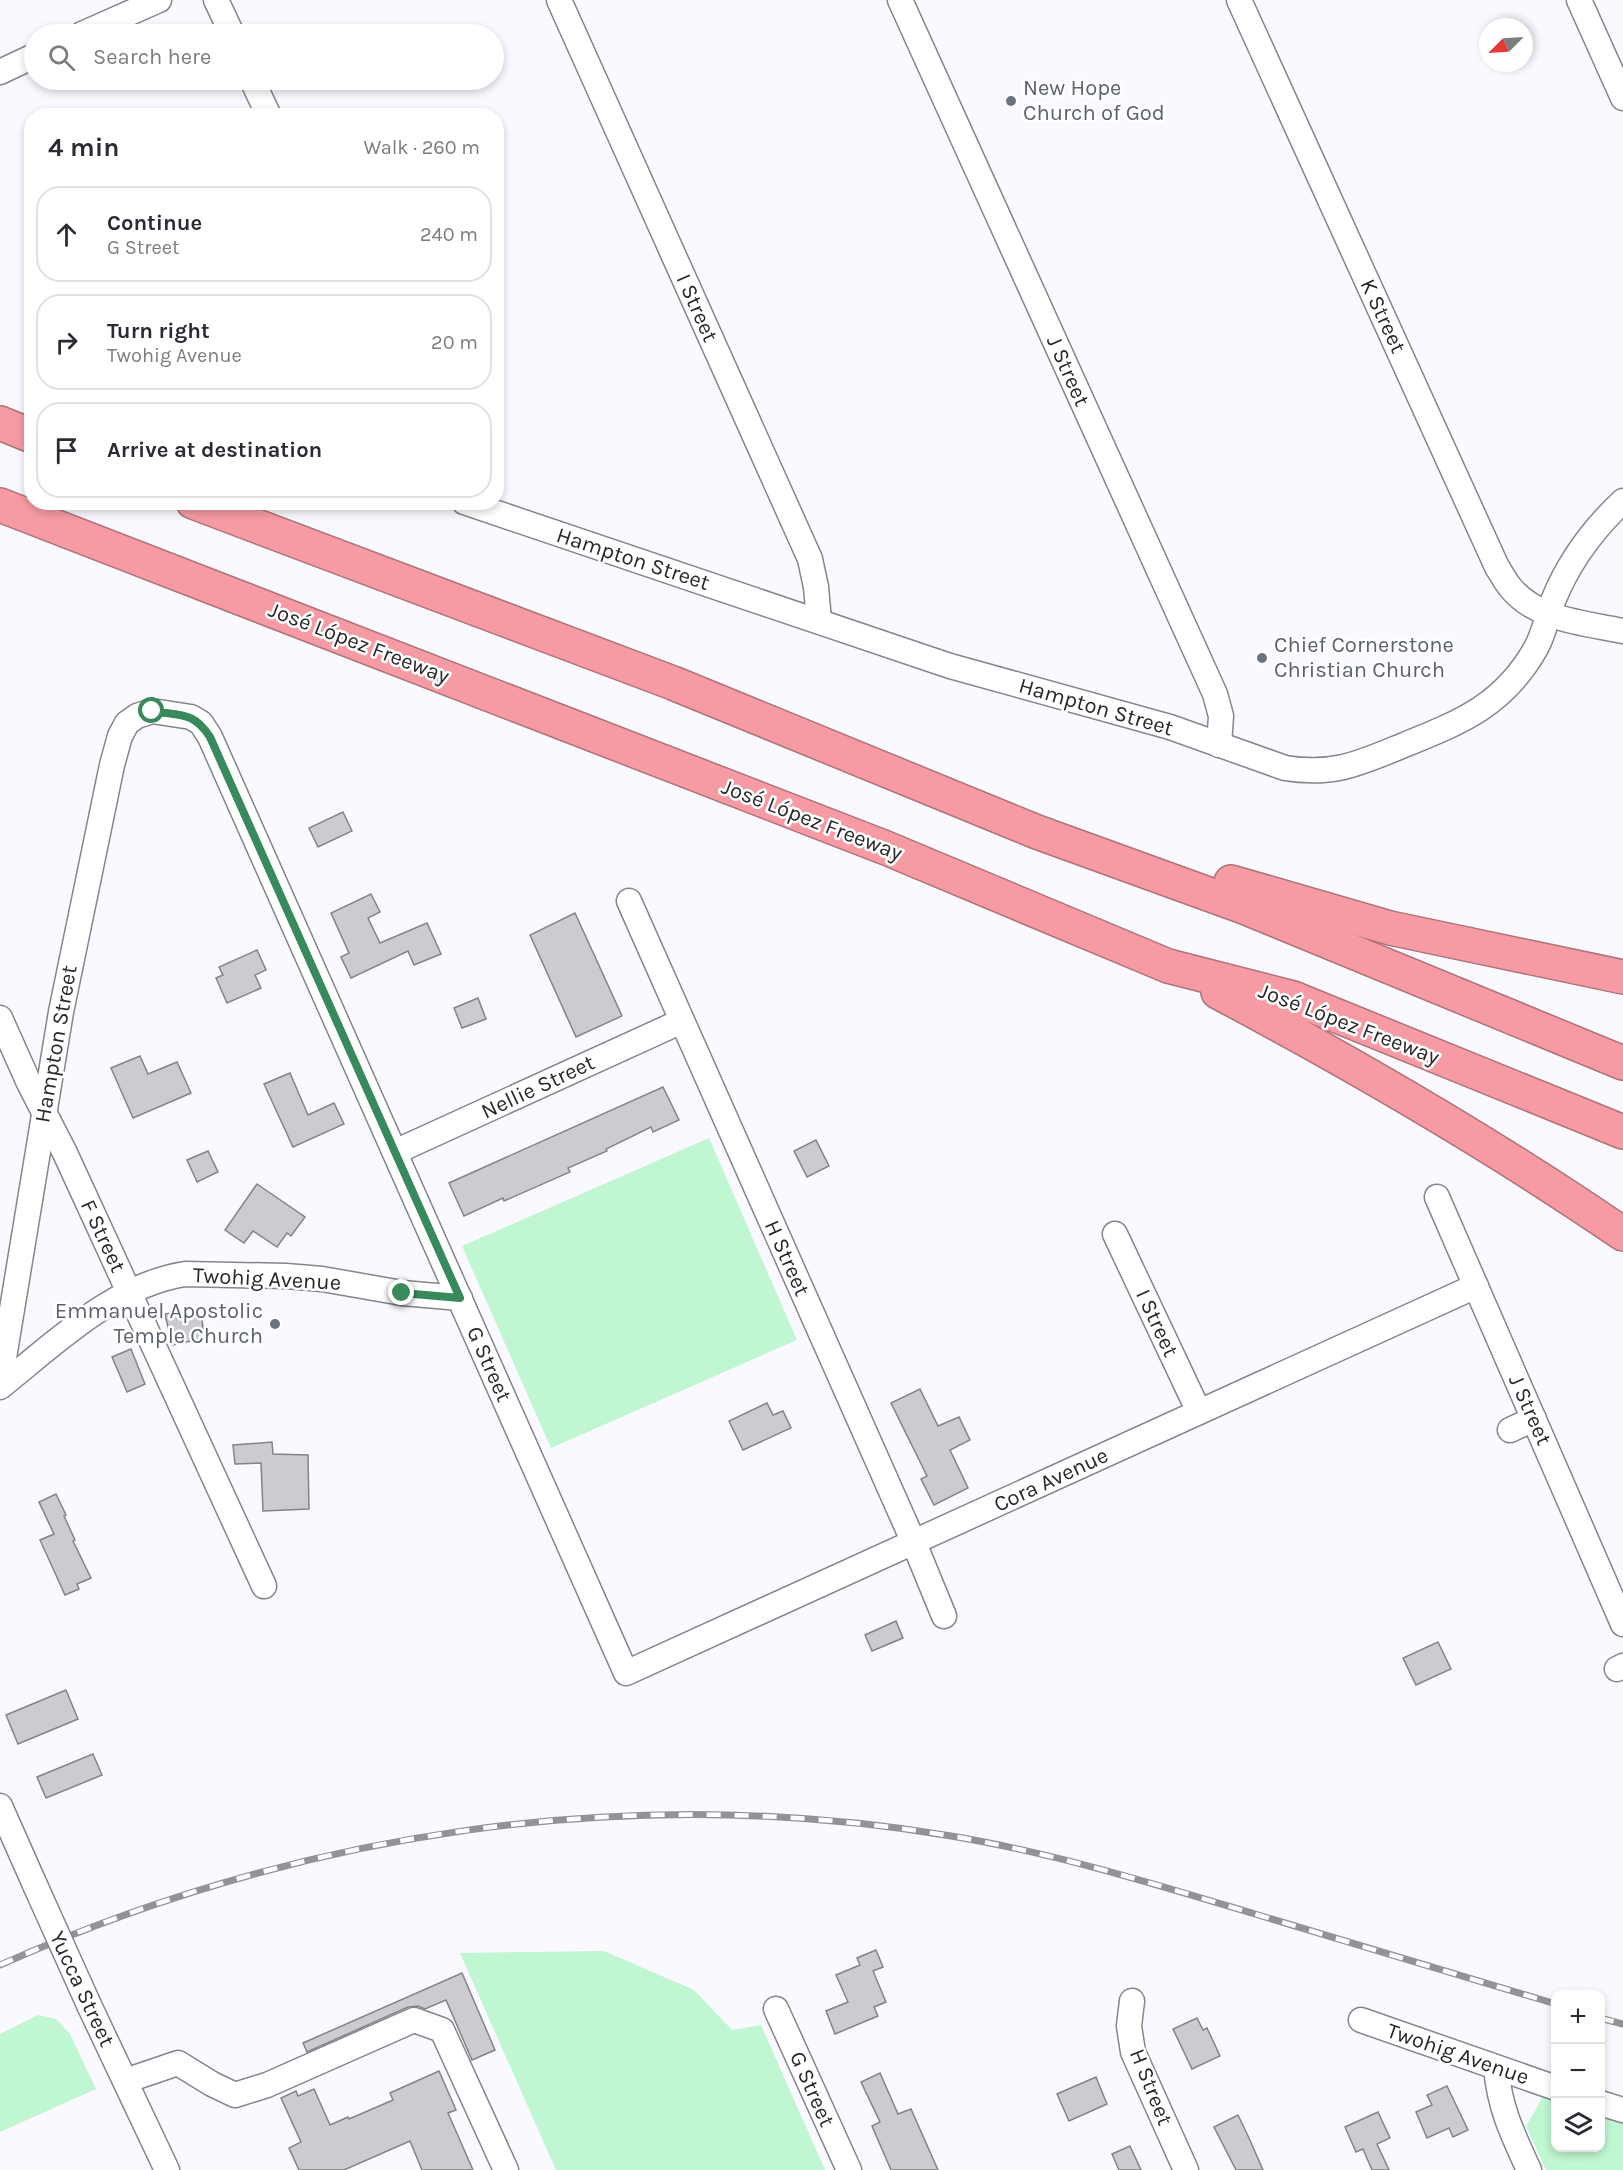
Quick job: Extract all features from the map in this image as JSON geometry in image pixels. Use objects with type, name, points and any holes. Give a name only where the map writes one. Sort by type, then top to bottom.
[{"type":"highway","points":[[0,423],[24,433]]},
{"type":"highway","name":"José López Freeway","points":[[0,505],[886,848],[1168,966],[1293,998],[1623,1132]]},
{"type":"highway","points":[[214,510],[673,683],[1061,841],[1244,907],[1623,1063]]},
{"type":"highway","points":[[1061,841],[1183,866],[1390,928],[1623,977]]},
{"type":"highway","points":[[1168,966],[1370,1075],[1572,1199],[1623,1234]]},
{"type":"street","points":[[105,24],[159,0]]},
{"type":"street","points":[[216,0],[227,24]]},
{"type":"street","name":"I Street","points":[[559,0],[810,559],[816,587],[819,620]]},
{"type":"street","name":"J Street","points":[[900,0],[1215,694],[1221,716],[1219,745]]},
{"type":"street","name":"K Street","points":[[1239,0],[1497,567],[1509,587],[1524,600],[1548,614],[1623,632]]},
{"type":"street","points":[[1579,0],[1623,98]]},
{"type":"street","points":[[0,72],[24,61]]},
{"type":"street","points":[[256,90],[264,108]]},
{"type":"street","name":"Hampton Street","points":[[488,510],[950,666],[1170,727],[1285,768],[1331,771],[1355,765],[1461,722],[1501,694],[1537,647],[1562,579],[1584,541],[1623,501]]},
{"type":"street","name":"G Street","points":[[137,716],[152,711],[191,717],[201,723],[210,737],[626,1673]]},
{"type":"street","name":"Hampton Street","points":[[0,1382],[61,1012],[112,765],[120,736],[127,723],[137,716]]},
{"type":"street","name":"H Street","points":[[629,901],[914,1543],[944,1616]]},
{"type":"street","name":"F Street","points":[[0,1018],[65,1153],[264,1586]]},
{"type":"street","name":"Nellie Street","points":[[395,1152],[682,1021]]},
{"type":"street","name":"J Street","points":[[1437,1197],[1623,1624]]},
{"type":"street","name":"I Street","points":[[1115,1234],[1199,1412]]},
{"type":"street","name":"Twohig Avenue","points":[[0,1387],[66,1334],[129,1292],[171,1276],[185,1274],[286,1276],[322,1279],[402,1293],[460,1298]]},
{"type":"street","name":"Cora Avenue","points":[[626,1673],[1476,1286]]},
{"type":"street","points":[[1510,1430],[1534,1419]]},
{"type":"street","name":"Yucca Street","points":[[0,1806],[166,2170]]},
{"type":"street","name":"H Street","points":[[1132,2001],[1129,2026],[1133,2052],[1186,2170]]},
{"type":"street","name":"G Street","points":[[776,2009],[849,2170]]},
{"type":"street","points":[[125,2080],[178,2063],[235,2095],[267,2085],[414,2020],[442,2030],[506,2170]]},
{"type":"street","name":"Twohig Avenue","points":[[1361,2020],[1551,2086]]},
{"type":"street","points":[[1496,2068],[1498,2094],[1505,2117],[1529,2170]]},
{"type":"street","points":[[1605,2105],[1623,2110]]},
{"type":"green space","points":[[709,1138],[797,1340],[551,1448],[462,1246]]},
{"type":"green space","points":[[604,1951],[694,1990],[732,2030],[761,2025],[825,2170],[556,2170],[460,1953]]},
{"type":"green space","points":[[38,2015],[56,2019],[70,2034],[96,2089],[0,2132],[0,2034]]},
{"type":"green space","points":[[1544,2095],[1551,2098],[1551,2152],[1605,2152],[1605,2115],[1623,2122],[1623,2170],[1546,2170],[1526,2126]]},
{"type":"building","points":[[343,812],[352,831],[318,847],[309,828]]},
{"type":"building","points":[[371,894],[380,912],[368,918],[380,943],[427,923],[441,954],[414,965],[408,951],[351,978],[341,957],[349,953],[331,913]]},
{"type":"building","points":[[575,913],[622,1016],[576,1037],[530,935]]},
{"type":"building","points":[[257,950],[266,970],[255,975],[261,988],[227,1003],[216,978],[223,975],[219,967]]},
{"type":"building","points":[[478,998],[486,1019],[462,1028],[454,1008]]},
{"type":"building","points":[[140,1056],[148,1074],[177,1062],[191,1093],[133,1118],[111,1068]]},
{"type":"building","points":[[290,1073],[308,1115],[334,1103],[344,1124],[293,1147],[264,1084]]},
{"type":"building","points":[[663,1087],[679,1120],[653,1132],[651,1127],[606,1149],[607,1151],[568,1168],[570,1172],[464,1216],[449,1183]]},
{"type":"building","points":[[816,1140],[829,1166],[807,1177],[794,1151]]},
{"type":"building","points":[[208,1151],[218,1172],[197,1182],[187,1160]]},
{"type":"building","points":[[257,1184],[305,1217],[291,1236],[287,1233],[277,1247],[253,1231],[244,1243],[225,1230]]},
{"type":"building","points":[[181,1311],[182,1319],[201,1315],[205,1338],[172,1345],[165,1314]]},
{"type":"building","points":[[131,1349],[145,1384],[127,1392],[112,1357]]},
{"type":"building","points":[[920,1389],[938,1426],[959,1417],[970,1440],[950,1450],[968,1488],[934,1505],[921,1479],[927,1476],[891,1403]]},
{"type":"building","points":[[767,1403],[773,1415],[783,1411],[791,1428],[743,1450],[729,1421]]},
{"type":"building","points":[[272,1442],[273,1454],[308,1455],[309,1509],[263,1511],[261,1463],[235,1464],[233,1445]]},
{"type":"building","points":[[56,1494],[66,1515],[64,1516],[75,1540],[73,1541],[91,1578],[77,1584],[79,1589],[65,1595],[40,1540],[54,1534],[39,1502]]},
{"type":"building","points":[[896,1621],[903,1638],[872,1651],[865,1635]]},
{"type":"building","points":[[1438,1642],[1451,1669],[1416,1685],[1403,1658]]},
{"type":"building","points":[[66,1690],[78,1719],[18,1744],[6,1715]]},
{"type":"building","points":[[93,1754],[102,1775],[46,1798],[37,1777]]},
{"type":"building","points":[[876,1950],[883,1967],[873,1971],[886,2002],[874,2007],[878,2016],[835,2034],[826,2011],[848,2002],[836,1975],[860,1965],[857,1958]]},
{"type":"building","points":[[462,1973],[495,2050],[472,2060],[446,2000],[425,2009],[418,2006],[408,2007],[307,2052],[303,2043]]},
{"type":"building","points":[[1197,2018],[1203,2030],[1207,2028],[1220,2056],[1192,2069],[1173,2029]]},
{"type":"building","points":[[439,2071],[456,2110],[448,2113],[473,2170],[422,2170],[410,2141],[344,2170],[299,2170],[289,2148],[301,2142],[281,2098],[296,2091],[298,2096],[314,2089],[330,2125],[393,2100],[390,2093]]},
{"type":"building","points":[[880,2073],[898,2114],[911,2109],[938,2170],[891,2170],[872,2126],[880,2122],[861,2082]]},
{"type":"building","points":[[1096,2077],[1107,2104],[1069,2121],[1057,2094]]},
{"type":"building","points":[[1447,2086],[1468,2130],[1453,2137],[1449,2128],[1427,2138],[1416,2112],[1432,2105],[1427,2095]]},
{"type":"building","points":[[1378,2112],[1390,2138],[1377,2144],[1389,2170],[1372,2170],[1363,2149],[1356,2152],[1345,2127]]},
{"type":"building","points":[[1238,2115],[1263,2170],[1236,2170],[1214,2127]]},
{"type":"building","points":[[1130,2146],[1141,2170],[1119,2170],[1112,2154]]},
{"type":"railway","points":[[0,1965],[113,1919],[229,1881],[347,1851],[466,1830],[587,1818],[708,1815],[829,1821],[951,1836],[1028,1851],[1180,1892],[1551,2003]]},
{"type":"railway","points":[[1605,2019],[1623,2024]]},
{"type":"place","name":"New Hope Church of God","points":[[1011,101]]},
{"type":"place","name":"Chief Cornerstone Christian Church","points":[[1262,658]]},
{"type":"place","name":"Emmanuel Apostolic Temple Church","points":[[275,1324]]},
{"type":"route","points":[[152,711],[191,717],[201,723],[210,737],[460,1298],[402,1293]]}]
